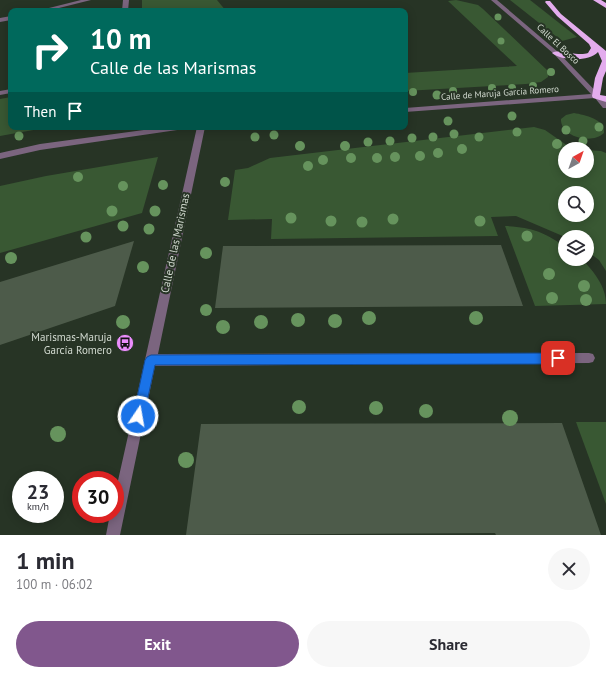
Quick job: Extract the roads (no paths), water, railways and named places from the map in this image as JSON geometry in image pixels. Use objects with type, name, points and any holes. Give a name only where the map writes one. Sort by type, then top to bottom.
[{"type":"highway","points":[[596,0],[606,6]]},
{"type":"highway","points":[[546,1],[559,15],[603,52],[606,61],[599,78],[596,96],[606,99]]},
{"type":"highway","points":[[546,1],[606,45]]},
{"type":"highway","points":[[556,52],[576,57],[590,55],[595,51],[595,48],[590,40]]},
{"type":"street","points":[[53,8],[88,0]]},
{"type":"street","name":"Calle El Bosco","points":[[494,0],[556,52],[606,106]]},
{"type":"street","name":"Calle de Maruja García Romero","points":[[408,110],[596,96]]},
{"type":"street","points":[[0,156],[40,147],[162,130]]},
{"type":"street","name":"Calle de las Marismas","points":[[113,535],[151,360],[166,282],[200,130]]},
{"type":"street","points":[[151,360],[589,358]]},
{"type":"place","name":"Marismas-Maruja García Romero","points":[[125,343]]}]
